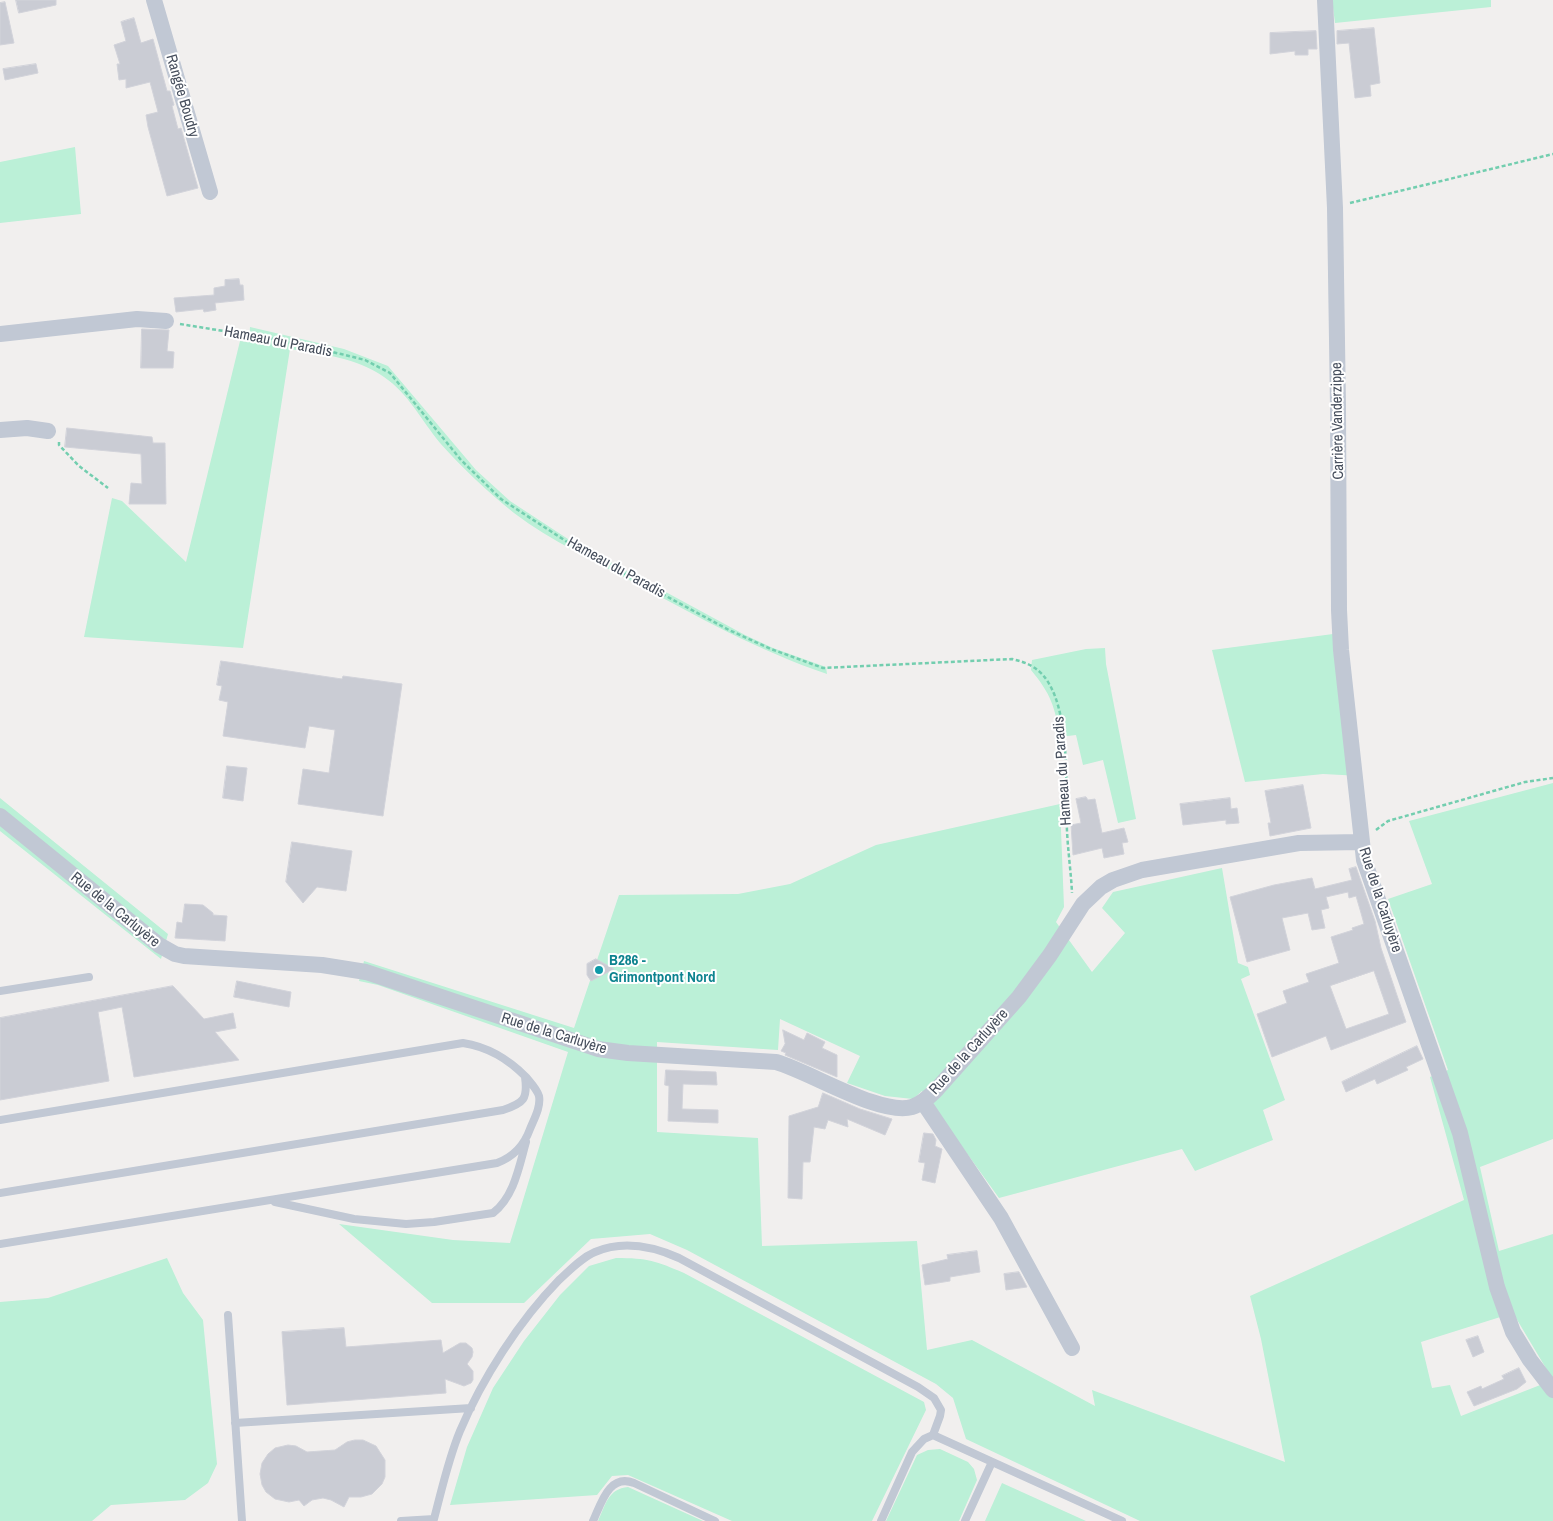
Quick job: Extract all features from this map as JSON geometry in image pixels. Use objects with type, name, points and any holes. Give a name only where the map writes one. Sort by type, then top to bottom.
[{"type":"street","name":"Rangée Boudry","points":[[154,0],[210,192]]},
{"type":"street","name":"Carrière Vanderzippe","points":[[1325,0],[1335,208],[1339,423],[1339,610],[1362,842]]},
{"type":"street","points":[[0,334],[137,319],[166,321]]},
{"type":"street","points":[[0,430],[27,428],[48,431]]},
{"type":"street","name":"Rue de la Carluyère","points":[[0,816],[159,945],[175,954],[350,968],[598,1049],[628,1053],[776,1062],[791,1066],[883,1106],[896,1108],[914,1106],[923,1102],[937,1090],[1019,997],[1050,955],[1083,904],[1101,887],[1113,880],[1142,870],[1299,843],[1362,842],[1364,860],[1370,879],[1460,1133],[1497,1287],[1513,1332],[1530,1360],[1553,1390]]},
{"type":"street","points":[[923,1102],[1001,1218],[1072,1348]]},
{"type":"lane","points":[[0,991],[89,977]]},
{"type":"lane","points":[[0,1120],[463,1043],[495,1052],[517,1068],[532,1084],[539,1096],[538,1109],[528,1134],[514,1184],[501,1207],[493,1213],[434,1222],[406,1224],[354,1219],[287,1204],[263,1202]]},
{"type":"lane","points":[[0,1193],[503,1110],[515,1106],[524,1100],[527,1092],[525,1077]]},
{"type":"lane","points":[[0,1244],[497,1163],[508,1159],[518,1150],[528,1134]]},
{"type":"lane","points":[[401,1521],[435,1520],[453,1450],[471,1408],[513,1336],[551,1289],[588,1256],[608,1248],[634,1245],[660,1250],[679,1258],[927,1393],[939,1404],[940,1416],[932,1435],[912,1452],[881,1521]]},
{"type":"lane","points":[[228,1315],[242,1521]]},
{"type":"lane","points":[[235,1423],[471,1408]]},
{"type":"lane","points":[[932,1435],[1122,1521]]},
{"type":"lane","points":[[966,1521],[992,1462]]},
{"type":"lane","points":[[594,1521],[611,1486],[626,1481],[715,1521]]},
{"type":"path","points":[[1335,208],[1363,199],[1553,154]]},
{"type":"path","name":"Hameau du Paradis","points":[[166,321],[273,339],[331,352],[365,360],[390,373],[462,460],[501,499],[576,547],[729,630],[771,649],[823,668],[1012,659],[1029,663],[1043,675],[1060,712],[1074,916]]},
{"type":"path","points":[[48,431],[59,435],[59,445],[71,459],[108,488]]},
{"type":"path","points":[[1362,842],[1388,821],[1524,782],[1553,778]]},
{"type":"green space","points":[[1332,0],[1491,0],[1491,7],[1335,23]]},
{"type":"green space","points":[[75,147],[81,214],[0,223],[0,162]]},
{"type":"green space","points":[[250,327],[344,349],[388,366],[476,470],[510,501],[568,539],[745,635],[773,648],[826,667],[827,674],[777,655],[729,633],[543,533],[514,513],[466,471],[440,443],[408,399],[384,377],[351,361],[290,349],[243,648],[84,637],[112,498],[122,501],[186,562],[240,341],[249,342]]},
{"type":"green space","points":[[1333,634],[1361,776],[1323,774],[1245,782],[1212,650]]},
{"type":"green space","points":[[1105,648],[1106,664],[1136,819],[1118,823],[1103,760],[1083,765],[1076,735],[1060,737],[1056,717],[1048,694],[1031,670],[1032,660],[1086,649]]},
{"type":"green space","points":[[1553,783],[1553,1139],[1480,1167],[1499,1251],[1553,1234],[1553,1380],[1553,1521],[1140,1521],[966,1439],[953,1398],[936,1384],[687,1250],[650,1234],[591,1239],[524,1303],[432,1303],[339,1224],[453,1240],[510,1243],[568,1052],[378,985],[359,981],[364,961],[574,1028],[619,895],[738,894],[790,884],[876,845],[1060,804],[1064,907],[1056,922],[1092,972],[1125,933],[1102,908],[1113,892],[1222,868],[1238,963],[1248,967],[1250,975],[1241,979],[1285,1100],[1263,1110],[1273,1140],[1195,1171],[1182,1149],[999,1198],[922,1091],[913,1099],[885,1096],[847,1083],[860,1056],[780,1019],[778,1050],[657,1042],[657,1132],[758,1138],[762,1246],[917,1241],[927,1350],[972,1340],[1095,1406],[1092,1390],[1285,1462],[1261,1339],[1250,1296],[1464,1200],[1430,1077],[1448,1070],[1388,899],[1432,884],[1409,821]],"holes":[[[1513,1313],[1553,1380],[1461,1416],[1450,1385],[1432,1388],[1421,1342]]]},
{"type":"green space","points":[[0,798],[168,934],[161,959],[0,831]]},
{"type":"green space","points":[[167,1258],[183,1293],[203,1320],[217,1464],[208,1483],[185,1500],[111,1505],[92,1521],[0,1521],[0,1302],[48,1298]]},
{"type":"green space","points":[[616,1258],[651,1261],[684,1273],[924,1402],[926,1410],[872,1521],[732,1521],[628,1475],[612,1476],[597,1495],[450,1505],[467,1447],[493,1388],[524,1341],[560,1295],[589,1266]]},
{"type":"green space","points":[[940,1449],[968,1462],[974,1469],[977,1480],[959,1521],[886,1521],[917,1455],[928,1450]]},
{"type":"green space","points":[[1002,1483],[1086,1521],[985,1521]]},
{"type":"green space","points":[[628,1487],[703,1521],[598,1521],[608,1498],[621,1488]]},
{"type":"building","points":[[16,0],[56,0],[56,5],[19,13]]},
{"type":"building","points":[[5,2],[14,43],[0,45],[0,3]]},
{"type":"building","points":[[134,18],[141,43],[153,39],[167,91],[170,91],[174,105],[172,106],[178,129],[181,128],[198,188],[167,196],[146,115],[158,112],[150,82],[126,88],[126,79],[119,80],[117,64],[120,64],[114,45],[126,41],[121,22]]},
{"type":"building","points":[[1374,28],[1380,83],[1370,85],[1371,96],[1355,98],[1349,43],[1337,44],[1337,31]]},
{"type":"building","points":[[1316,31],[1317,49],[1308,49],[1308,55],[1295,55],[1295,51],[1270,54],[1270,33]]},
{"type":"building","points":[[36,64],[38,73],[5,80],[3,69]]},
{"type":"building","points":[[239,279],[240,285],[243,285],[244,300],[215,303],[216,310],[204,312],[203,309],[176,312],[174,298],[214,295],[214,288],[225,286],[225,280]]},
{"type":"building","points":[[142,329],[169,330],[167,351],[174,352],[173,368],[141,368]]},
{"type":"building","points":[[67,428],[152,437],[153,443],[165,443],[166,504],[129,504],[131,483],[142,484],[141,454],[65,447]]},
{"type":"building","points":[[221,661],[342,679],[343,676],[402,684],[383,816],[298,804],[303,769],[329,773],[335,730],[309,726],[305,748],[223,736],[228,702],[219,700],[222,686],[217,685]]},
{"type":"building","points":[[227,766],[247,768],[243,801],[223,798]]},
{"type":"building","points":[[1303,785],[1311,828],[1270,836],[1268,823],[1271,823],[1265,791]]},
{"type":"building","points":[[1086,797],[1088,800],[1095,799],[1102,833],[1124,828],[1128,842],[1122,843],[1124,854],[1104,858],[1102,848],[1073,855],[1071,825],[1081,823],[1076,799]]},
{"type":"building","points":[[1230,798],[1231,809],[1237,808],[1239,823],[1226,824],[1226,820],[1183,825],[1180,804]]},
{"type":"building","points":[[292,842],[352,851],[346,891],[317,887],[303,903],[286,882]]},
{"type":"building","points":[[1356,867],[1375,921],[1381,948],[1406,1022],[1331,1050],[1326,1036],[1272,1057],[1257,1014],[1287,1003],[1283,991],[1309,982],[1306,974],[1339,963],[1331,937],[1353,930],[1352,928],[1364,924],[1356,896],[1349,898],[1348,892],[1326,897],[1329,908],[1321,910],[1325,928],[1312,930],[1308,913],[1282,918],[1290,950],[1247,962],[1230,897],[1274,885],[1312,878],[1315,889],[1352,880],[1349,869]],"holes":[[[1374,971],[1389,1014],[1346,1029],[1330,986]]]},
{"type":"building","points":[[185,904],[203,905],[213,915],[227,916],[225,941],[175,938],[177,922],[182,923]]},
{"type":"building","name":"B286 - Grimontpont Nord","points":[[596,959],[614,969],[591,981],[587,975],[587,964]]},
{"type":"building","points":[[237,981],[291,992],[289,1007],[234,997]]},
{"type":"building","points":[[173,986],[204,1019],[233,1013],[236,1028],[215,1032],[239,1060],[134,1077],[122,1007],[98,1012],[109,1081],[0,1100],[0,1018]]},
{"type":"building","points":[[783,1030],[804,1040],[807,1033],[825,1042],[822,1048],[837,1055],[837,1077],[785,1055],[786,1053],[781,1051],[785,1044]]},
{"type":"building","points":[[1417,1046],[1423,1059],[1406,1067],[1408,1070],[1377,1084],[1375,1079],[1346,1092],[1342,1082]]},
{"type":"building","points":[[666,1070],[716,1072],[717,1085],[683,1084],[682,1109],[718,1110],[718,1123],[668,1121],[669,1086],[665,1085]]},
{"type":"building","points":[[823,1093],[860,1109],[892,1119],[885,1135],[847,1119],[848,1127],[828,1120],[825,1129],[814,1127],[810,1162],[803,1162],[802,1199],[788,1198],[789,1116],[818,1107]]},
{"type":"building","points":[[924,1133],[933,1134],[936,1140],[935,1146],[942,1149],[935,1183],[922,1180],[925,1163],[919,1162]]},
{"type":"building","points":[[977,1251],[980,1272],[950,1277],[950,1281],[925,1285],[922,1265],[948,1259],[947,1255]]},
{"type":"building","points":[[1019,1272],[1027,1287],[1006,1290],[1004,1274]]},
{"type":"building","points":[[344,1328],[346,1347],[441,1340],[443,1353],[460,1343],[466,1343],[472,1348],[473,1352],[467,1364],[473,1371],[473,1380],[464,1386],[445,1379],[446,1393],[287,1405],[282,1332]]},
{"type":"building","points":[[1478,1336],[1484,1352],[1473,1357],[1466,1340]]},
{"type":"building","points":[[1519,1368],[1526,1382],[1517,1389],[1474,1406],[1467,1392],[1481,1386],[1482,1389],[1504,1379],[1502,1376]]},
{"type":"building","points":[[363,1440],[376,1446],[385,1460],[385,1477],[382,1484],[372,1494],[361,1497],[349,1497],[344,1507],[323,1498],[312,1500],[304,1506],[299,1500],[289,1502],[275,1499],[266,1492],[262,1485],[260,1474],[262,1463],[275,1448],[288,1445],[296,1446],[307,1452],[335,1450],[347,1442]]},
{"type":"place","name":"B286 - Grimontpont Nord","points":[[599,970]]}]
